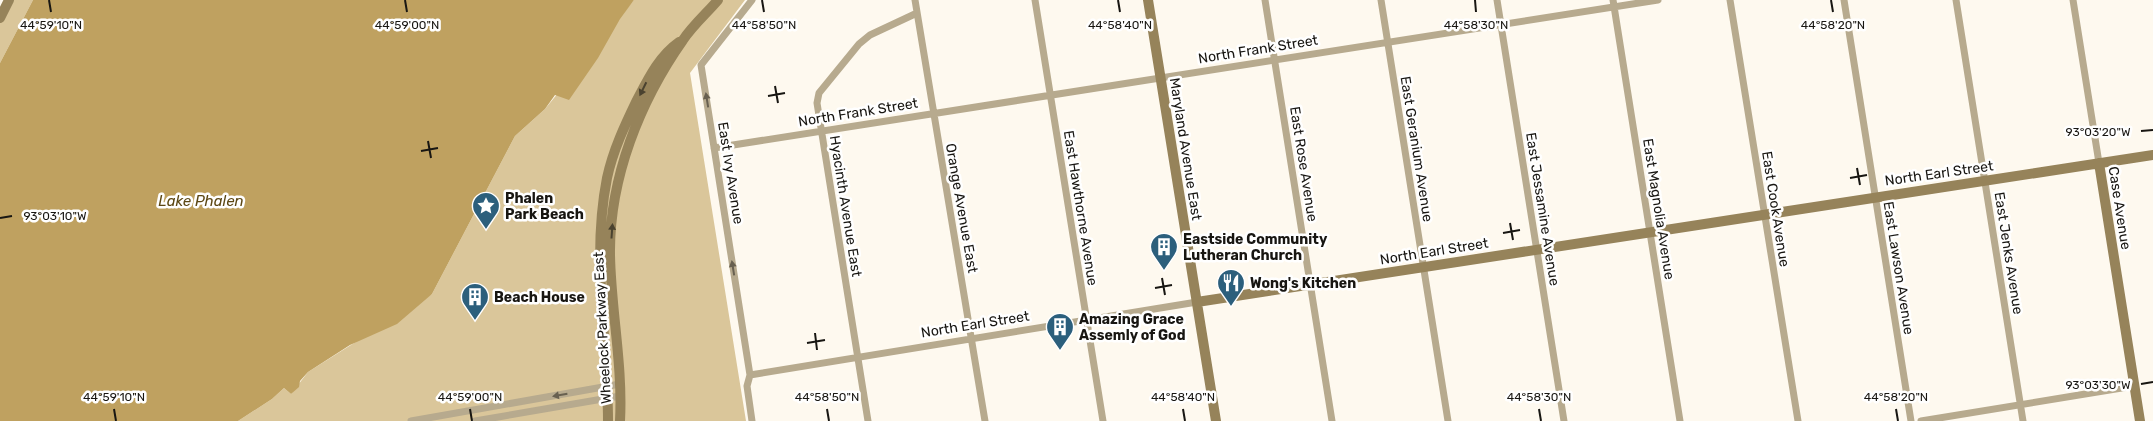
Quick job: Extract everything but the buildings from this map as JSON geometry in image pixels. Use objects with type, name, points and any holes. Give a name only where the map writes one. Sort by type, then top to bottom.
[{"type":"street","points":[[0,18],[9,0]]},
{"type":"street","name":"Wheelock Parkway East","points":[[620,421],[620,384],[610,254],[613,208],[624,158],[638,121],[655,86],[684,39],[718,0]]},
{"type":"street","name":"East Ivy Avenue","points":[[752,0],[701,65],[749,366],[750,375],[746,386],[752,421]]},
{"type":"street","name":"Orange Avenue East","points":[[915,0],[985,421]]},
{"type":"street","name":"East Hawthorne Avenue","points":[[1034,0],[1103,421]]},
{"type":"street","name":"Maryland Avenue East","points":[[1148,0],[1216,421]]},
{"type":"street","name":"East Rose Avenue","points":[[1265,0],[1332,421]]},
{"type":"street","name":"East Geranium Avenue","points":[[1381,0],[1448,421]]},
{"type":"street","name":"East Jessamine Avenue","points":[[1497,0],[1564,421]]},
{"type":"street","name":"North Frank Street","points":[[714,148],[1501,24],[1613,3],[1658,0]]},
{"type":"street","name":"East Cook Avenue","points":[[1730,0],[1798,421]]},
{"type":"street","name":"East Lawson Avenue","points":[[1844,0],[1911,421]]},
{"type":"street","name":"East Jenks Avenue","points":[[1956,0],[2024,421]]},
{"type":"street","name":"Case Avenue","points":[[2074,0],[2140,421]]},
{"type":"street","name":"East Magnolia Avenue","points":[[1613,3],[1680,421]]},
{"type":"street","name":"Hyacinth Avenue East","points":[[868,421],[817,103],[819,93],[858,44],[870,35],[917,14]]},
{"type":"street","name":"Wheelock Parkway East","points":[[608,421],[608,386],[599,249],[607,177],[620,134],[648,78],[670,48],[684,39]]},
{"type":"street","name":"North Earl Street","points":[[750,375],[1423,266],[2153,155]]},
{"type":"street","points":[[411,421],[620,384]]},
{"type":"street","points":[[1921,421],[2134,386]]},
{"type":"street","points":[[474,421],[620,396]]},
{"type":"shaded area","points":[[5,0],[33,0],[0,63],[0,11]]},
{"type":"shaded area","points":[[634,0],[745,0],[690,73],[746,421],[238,421],[272,399],[284,388],[291,394],[308,372],[432,294],[515,136],[545,109]]},
{"type":"water","name":"Lake Phalen","points":[[33,0],[634,0],[569,100],[555,95],[545,109],[515,136],[432,294],[397,324],[350,345],[308,372],[300,381],[299,387],[291,394],[284,388],[272,399],[238,421],[0,421],[0,63]]},
{"type":"place","name":"Phalen Park Beach","points":[[486,230]]},
{"type":"place","name":"Eastside Community Lutheran Church","points":[[1164,271]]},
{"type":"place","name":"Wong's Kitchen","points":[[1231,307]]},
{"type":"place","name":"Beach House","points":[[475,321]]},
{"type":"place","name":"Amazing Grace Assemly of God","points":[[1060,351]]}]
